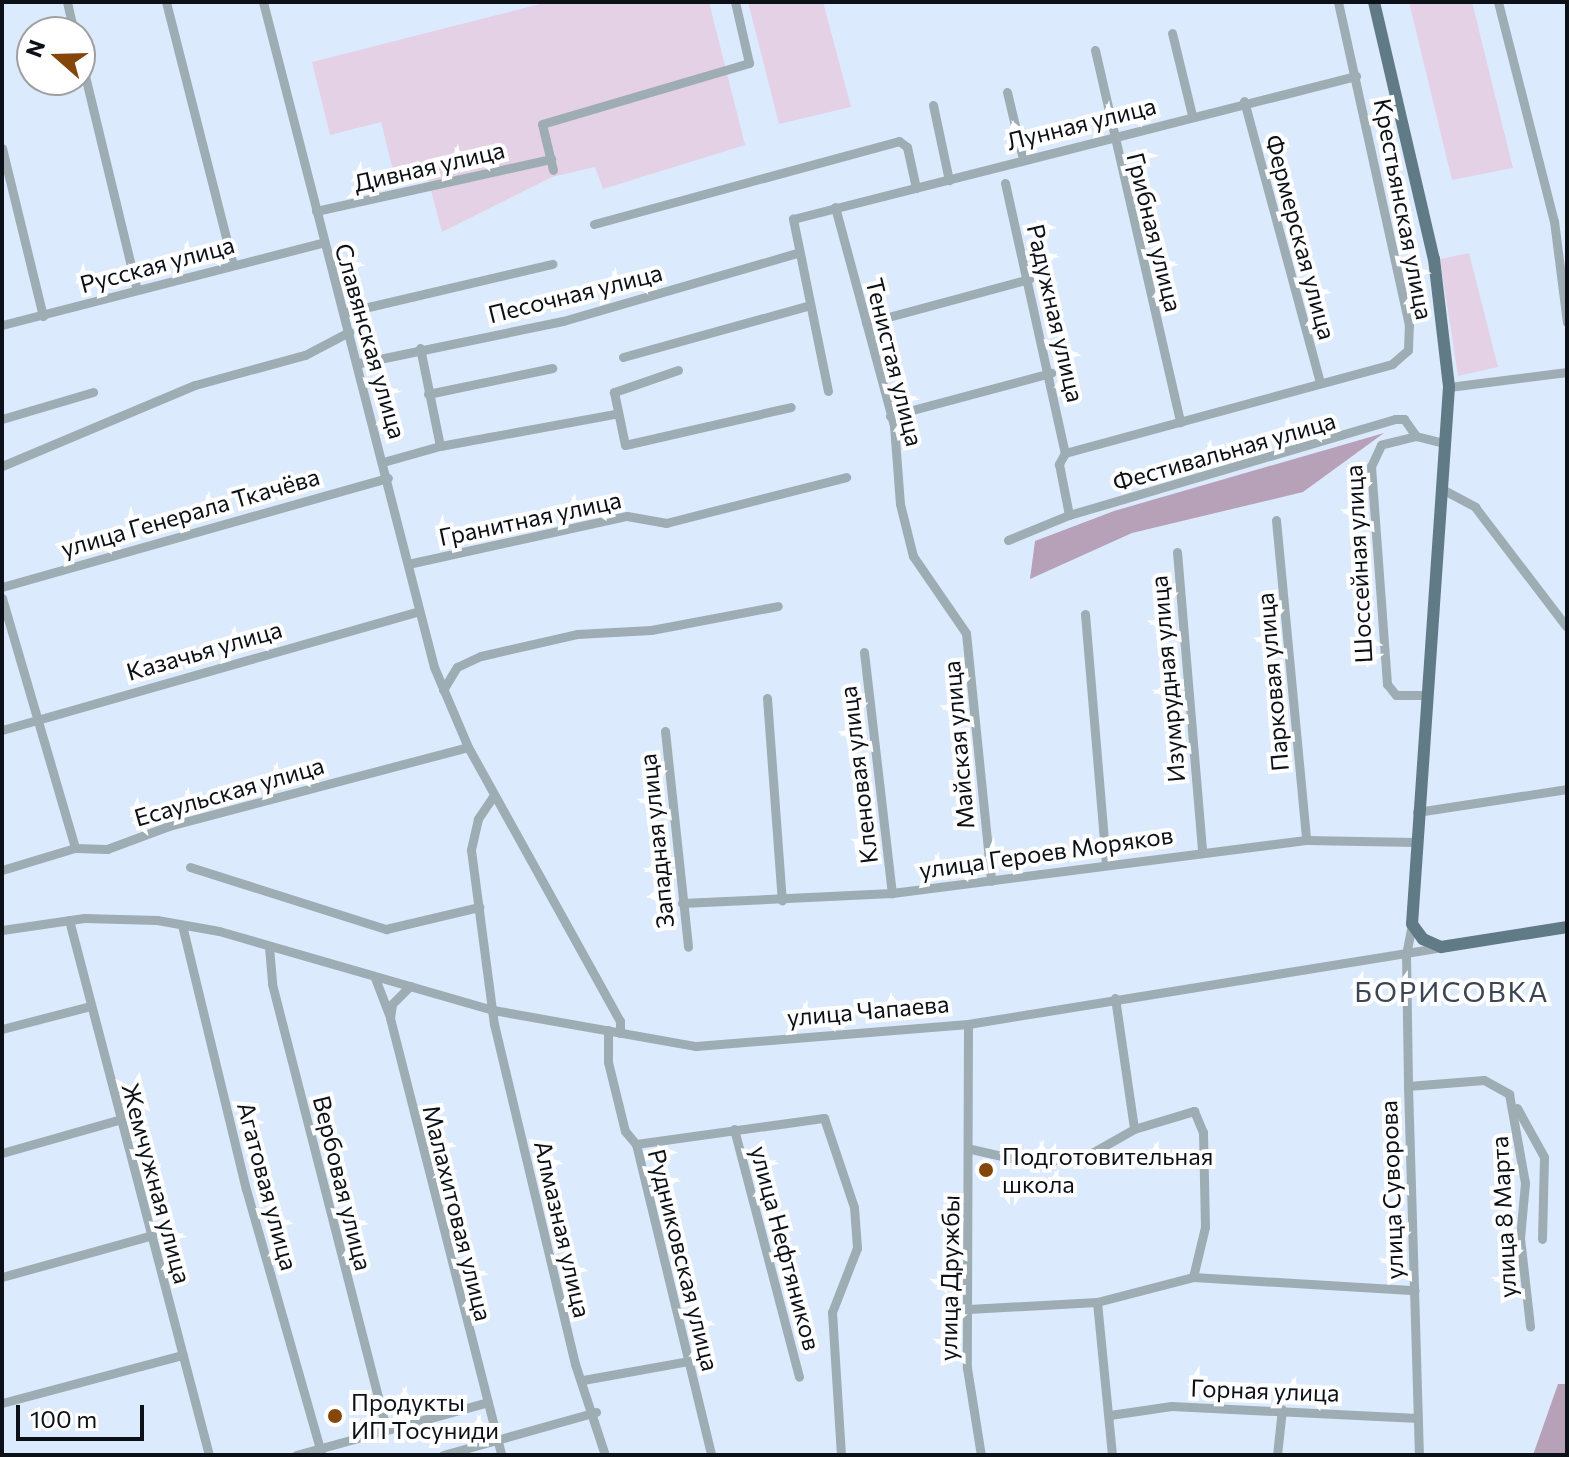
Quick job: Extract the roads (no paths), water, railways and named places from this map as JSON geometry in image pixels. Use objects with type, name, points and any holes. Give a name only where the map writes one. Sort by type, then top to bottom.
[{"type":"main road","points":[[1374,2],[1434,259],[1449,387],[1417,812],[1412,924],[1423,939],[1441,947]]},
{"type":"main road","name":"улица Чапаева","points":[[1441,947],[1567,927]]},
{"type":"street","points":[[166,2],[233,264]]},
{"type":"street","name":"Славянская улица","points":[[263,2],[322,243],[347,312],[349,332],[360,363],[417,612],[443,690],[468,747]]},
{"type":"street","points":[[553,170],[542,124],[743,69],[750,53],[735,2]]},
{"type":"street","name":"Крестьянская улица","points":[[1338,2],[1409,325],[1408,350]]},
{"type":"street","points":[[1498,2],[1554,221],[1567,322]]},
{"type":"street","points":[[1172,33],[1192,115]]},
{"type":"street","name":"Грибная улица","points":[[1095,50],[1112,139],[1180,422]]},
{"type":"street","name":"Лунная улица","points":[[797,253],[790,222],[815,212],[1112,139],[1244,101],[1356,76]]},
{"type":"street","points":[[1007,92],[1023,159]]},
{"type":"street","points":[[90,96],[136,286]]},
{"type":"street","name":"Фермерская улица","points":[[1244,101],[1320,382]]},
{"type":"street","points":[[933,105],[949,180]]},
{"type":"street","points":[[594,224],[899,141],[907,147],[916,188]]},
{"type":"street","points":[[2,148],[43,316]]},
{"type":"street","name":"Дивная улица","points":[[316,211],[551,159]]},
{"type":"street","name":"Радужная улица","points":[[1005,183],[1051,373],[1065,453],[1059,464],[1069,515]]},
{"type":"street","name":"Тенистая улица","points":[[835,207],[890,416],[900,504],[920,573]]},
{"type":"street","name":"Русская улица","points":[[2,325],[43,316],[136,286],[322,243]]},
{"type":"street","points":[[797,253],[828,391]]},
{"type":"street","name":"Песочная улица","points":[[360,363],[420,348],[563,321],[797,253]]},
{"type":"street","points":[[347,312],[552,264]]},
{"type":"street","points":[[866,323],[1029,279]]},
{"type":"street","points":[[623,357],[810,305]]},
{"type":"street","points":[[2,466],[195,385],[305,355],[349,332]]},
{"type":"street","points":[[420,348],[440,446]]},
{"type":"street","name":"Фестивальная улица","points":[[1065,453],[1392,364],[1408,350]]},
{"type":"street","points":[[428,394],[552,368]]},
{"type":"street","points":[[678,370],[618,389],[615,414],[622,440],[631,446],[791,407]]},
{"type":"street","points":[[1449,387],[1567,372]]},
{"type":"street","points":[[890,416],[1051,373]]},
{"type":"street","points":[[2,419],[93,392]]},
{"type":"street","points":[[383,462],[440,446],[615,414]]},
{"type":"street","name":"Фестивальная улица","points":[[1008,540],[1069,515],[1395,419],[1404,419],[1416,436],[1444,443]]},
{"type":"street","name":"Шоссейная улица","points":[[1416,436],[1381,445],[1371,466],[1387,684],[1396,695],[1426,695]]},
{"type":"street","name":"Гранитная улица","points":[[408,564],[627,516],[666,523],[846,477]]},
{"type":"street","name":"улица Генерала Ткачёва","points":[[2,587],[388,478]]},
{"type":"street","points":[[1440,488],[1475,507],[1566,626]]},
{"type":"street","name":"Парковая улица","points":[[1276,520],[1306,840]]},
{"type":"street","name":"Изумрудная улица","points":[[1177,552],[1202,850]]},
{"type":"street","name":"Майская улица","points":[[920,573],[966,633],[991,881]]},
{"type":"street","points":[[2,598],[75,848]]},
{"type":"street","points":[[443,690],[457,667],[481,656],[577,634],[651,630],[778,606]]},
{"type":"street","name":"Казачья улица","points":[[2,730],[417,612]]},
{"type":"street","points":[[1085,614],[1106,865]]},
{"type":"street","name":"Кленовая улица","points":[[864,652],[892,893]]},
{"type":"street","points":[[767,698],[782,900]]},
{"type":"street","name":"Западная улица","points":[[665,731],[688,947]]},
{"type":"street","points":[[468,747],[620,1021],[620,1033]]},
{"type":"street","name":"Есаульская улица","points":[[2,870],[75,848],[107,849],[169,826],[468,747]]},
{"type":"street","points":[[1417,812],[1567,789]]},
{"type":"street","name":"Алмазная улица","points":[[494,795],[472,835],[493,1010],[583,1380],[596,1412],[605,1455]]},
{"type":"street","name":"улица Героев Моряков","points":[[682,903],[892,893],[1202,850],[1306,840],[1415,842]]},
{"type":"street","points":[[190,867],[386,929],[479,907]]},
{"type":"street","points":[[2,930],[69,920],[135,918],[182,925],[410,986]]},
{"type":"street","name":"Жемчужная улица","points":[[69,920],[118,1120],[152,1235],[209,1455]]},
{"type":"street","name":"улица Суворова","points":[[1412,924],[1406,955],[1419,1455]]},
{"type":"street","name":"Агатовая улица","points":[[182,925],[246,1189],[321,1451]]},
{"type":"street","name":"Вербовая улица","points":[[269,947],[272,984],[386,1428]]},
{"type":"street","name":"улица Чапаева","points":[[410,986],[493,1010],[696,1046],[968,1024],[1441,947]]},
{"type":"street","name":"Малахитовая улица","points":[[375,978],[390,1018],[501,1455]]},
{"type":"street","points":[[390,1018],[392,1004],[410,986]]},
{"type":"street","points":[[1115,998],[1134,1129]]},
{"type":"street","points":[[2,1029],[90,1006]]},
{"type":"street","name":"улица Дружбы","points":[[968,1024],[971,1149],[967,1368],[981,1455]]},
{"type":"street","name":"Рудниковская улица","points":[[608,1030],[608,1062],[625,1131],[636,1144],[711,1455]]},
{"type":"street","name":"улица 8 Марта","points":[[1408,1086],[1484,1080],[1509,1094],[1535,1131],[1543,1183],[1542,1239]]},
{"type":"street","name":"улица 8 Марта","points":[[1515,1106],[1525,1183],[1520,1238],[1530,1326]]},
{"type":"street","points":[[971,1149],[1054,1162],[1109,1148],[1134,1129],[1186,1108],[1200,1121],[1205,1227],[1193,1277]]},
{"type":"street","name":"улица Нефтяников","points":[[799,1377],[734,1129],[824,1118],[854,1207],[857,1248],[832,1312],[841,1455]]},
{"type":"street","points":[[2,1153],[118,1120]]},
{"type":"street","points":[[636,1144],[734,1129]]},
{"type":"street","points":[[1525,1183],[1543,1183]]},
{"type":"street","points":[[2,1277],[152,1235]]},
{"type":"street","points":[[968,1309],[1097,1302],[1193,1277],[1415,1290]]},
{"type":"street","points":[[1097,1302],[1112,1455]]},
{"type":"street","points":[[2,1403],[183,1355]]},
{"type":"street","points":[[583,1380],[689,1361]]},
{"type":"street","points":[[296,1455],[321,1451],[386,1428],[488,1402]]},
{"type":"street","name":"Горная улица","points":[[1110,1415],[1171,1406],[1418,1418]]},
{"type":"street","points":[[1277,1455],[1282,1409]]},
{"type":"street","points":[[443,1455],[596,1412]]},
{"type":"place","name":"Подготовительная школа","points":[[986,1170]]},
{"type":"place","name":"Продукты ИП Тосуниди","points":[[335,1416]]},
{"type":"district","name":"БОРИСОВКА","points":[[1452,991]]}]
